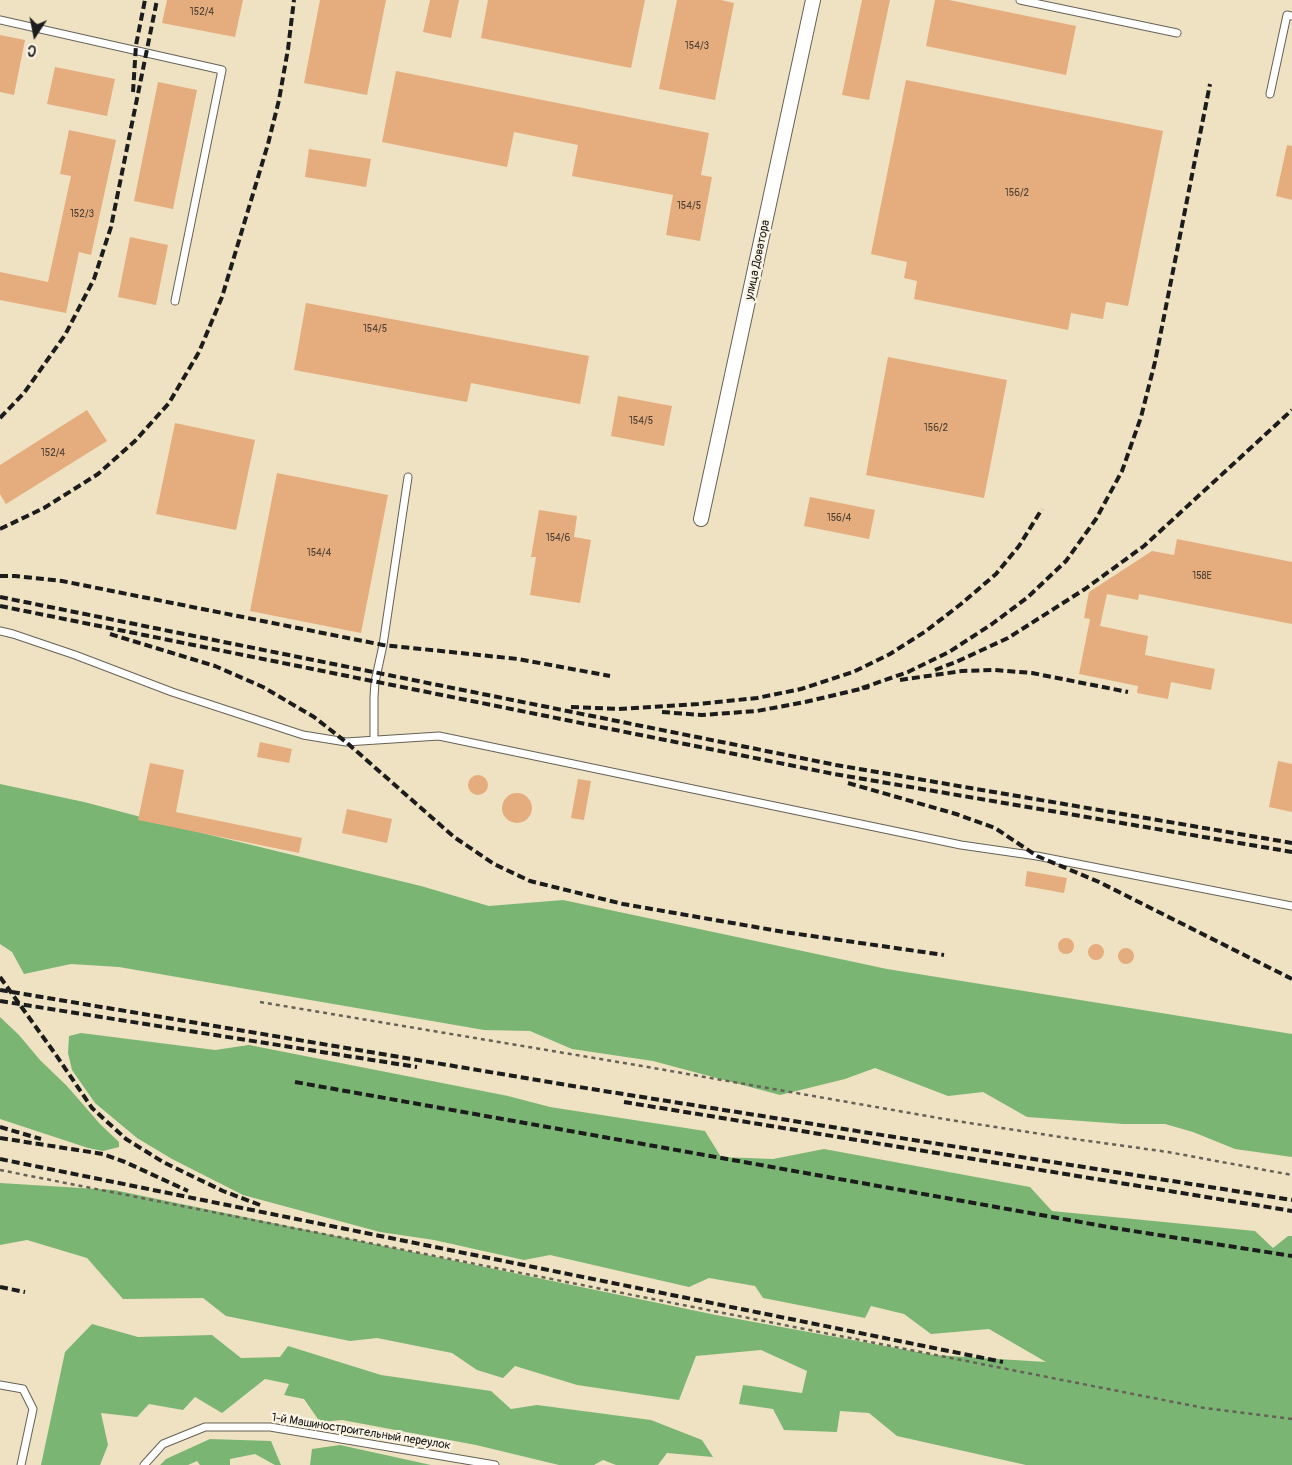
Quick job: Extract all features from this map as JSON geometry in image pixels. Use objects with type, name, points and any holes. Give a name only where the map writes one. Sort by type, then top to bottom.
[{"type":"street","name":"улица Доватора","points":[[701,519],[814,0]]},
{"type":"lane","points":[[1020,0],[1177,33]]},
{"type":"lane","points":[[1270,94],[1287,15],[1292,16]]},
{"type":"lane","points":[[0,20],[222,70],[175,301]]},
{"type":"lane","points":[[374,740],[375,682],[383,645],[408,477]]},
{"type":"lane","points":[[0,631],[75,655],[172,692],[303,735],[346,742],[439,736],[961,845],[1038,856],[1292,906]]},
{"type":"lane","points":[[0,1385],[23,1389],[33,1409],[21,1465]]},
{"type":"lane","name":"1-й Машиностроительный переулок","points":[[144,1465],[163,1444],[205,1427],[270,1427],[496,1465]]},
{"type":"path","points":[[260,1002],[651,1067],[950,1120],[1168,1152],[1292,1175]]},
{"type":"path","points":[[0,1170],[1184,1404],[1292,1420]]},
{"type":"green space","points":[[0,784],[84,802],[202,833],[421,886],[489,906],[563,900],[887,969],[1292,1034],[1292,1157],[1235,1149],[1193,1132],[1165,1124],[1123,1124],[1027,1117],[983,1092],[948,1096],[875,1068],[845,1079],[780,1095],[653,1061],[572,1049],[530,1031],[484,1030],[119,967],[71,964],[24,974],[12,952],[0,944]]},
{"type":"green space","points":[[0,1017],[119,1142],[119,1147],[103,1151],[88,1148],[0,1119]]},
{"type":"green space","points":[[81,1033],[215,1050],[249,1045],[508,1096],[550,1107],[705,1131],[721,1157],[773,1159],[824,1149],[1030,1187],[1052,1211],[1255,1231],[1273,1248],[1288,1236],[1292,1236],[1292,1465],[1026,1465],[897,1436],[869,1413],[840,1411],[837,1432],[784,1430],[773,1409],[739,1404],[743,1385],[802,1393],[807,1371],[761,1350],[696,1356],[679,1400],[577,1385],[515,1366],[503,1378],[477,1370],[452,1353],[377,1338],[350,1341],[226,1316],[203,1298],[123,1299],[87,1258],[27,1240],[0,1245],[0,1183],[114,1190],[716,1315],[934,1355],[1046,1362],[989,1329],[931,1334],[904,1314],[871,1306],[865,1318],[763,1298],[755,1286],[709,1278],[689,1287],[550,1255],[524,1260],[434,1240],[380,1232],[243,1195],[172,1159],[137,1138],[95,1103],[72,1070],[68,1053],[69,1036]]},
{"type":"green space","points":[[92,1324],[138,1337],[212,1335],[241,1358],[280,1357],[288,1346],[381,1375],[491,1391],[511,1409],[537,1405],[651,1420],[702,1440],[713,1457],[667,1453],[658,1465],[616,1465],[603,1460],[594,1465],[559,1465],[476,1445],[342,1420],[320,1422],[304,1399],[284,1395],[289,1384],[265,1379],[222,1413],[195,1397],[183,1410],[149,1404],[137,1417],[101,1413],[108,1445],[100,1465],[41,1465],[65,1352]]},
{"type":"green space","points":[[210,1439],[271,1441],[281,1465],[275,1465],[255,1454],[230,1459],[230,1465],[200,1465],[197,1461],[188,1465],[160,1465],[166,1459]]},
{"type":"green space","points":[[340,1445],[431,1465],[310,1465],[312,1449]]},
{"type":"building","points":[[167,0],[243,0],[235,37],[162,23]]},
{"type":"building","points":[[320,0],[386,0],[367,95],[304,83]]},
{"type":"building","points":[[430,0],[459,0],[451,38],[423,32]]},
{"type":"building","points":[[488,0],[645,0],[631,68],[481,38]]},
{"type":"building","points":[[677,0],[721,0],[734,3],[715,100],[659,89]]},
{"type":"building","points":[[862,0],[890,0],[869,100],[842,95]]},
{"type":"building","points":[[935,0],[949,0],[1076,26],[1066,75],[926,46]]},
{"type":"building","points":[[0,35],[25,40],[14,95],[0,92]]},
{"type":"building","points":[[55,67],[115,79],[107,116],[47,104]]},
{"type":"building","points":[[396,71],[709,133],[701,175],[712,177],[700,241],[666,235],[673,195],[572,176],[578,145],[514,132],[507,167],[382,142]]},
{"type":"building","points":[[906,80],[1163,131],[1128,306],[1106,302],[1103,319],[1071,313],[1068,330],[914,299],[917,281],[904,278],[907,262],[871,254]]},
{"type":"building","points":[[158,82],[197,90],[173,209],[134,201]]},
{"type":"building","points":[[69,130],[116,140],[91,255],[79,252],[66,313],[0,300],[0,272],[48,282],[71,176],[60,174]]},
{"type":"building","points":[[1287,145],[1292,146],[1292,200],[1276,196]]},
{"type":"building","points":[[309,149],[371,159],[366,187],[305,177]]},
{"type":"building","points":[[130,237],[168,245],[156,305],[118,297]]},
{"type":"building","points":[[306,303],[589,356],[580,404],[471,383],[467,402],[294,370]]},
{"type":"building","points":[[888,357],[1007,380],[984,498],[866,475]]},
{"type":"building","points":[[618,396],[672,406],[664,446],[611,436]]},
{"type":"building","points":[[87,410],[107,441],[6,504],[0,494],[0,465]]},
{"type":"building","points":[[175,423],[255,440],[236,530],[156,514]]},
{"type":"building","points":[[277,473],[388,495],[361,633],[250,611]]},
{"type":"building","points":[[810,497],[875,510],[869,539],[804,526]]},
{"type":"building","points":[[539,510],[577,516],[574,537],[591,540],[580,603],[530,595],[536,557],[531,557]]},
{"type":"building","points":[[1177,539],[1292,562],[1292,624],[1139,594],[1138,600],[1107,594],[1100,626],[1148,636],[1145,655],[1215,669],[1211,690],[1171,682],[1168,699],[1137,693],[1138,686],[1079,674],[1090,619],[1084,618],[1089,592],[1152,551],[1174,555]]},
{"type":"building","points":[[260,742],[292,749],[289,763],[257,757]]},
{"type":"building","points":[[1278,761],[1292,764],[1292,812],[1269,807]]},
{"type":"building","points":[[150,763],[184,770],[176,812],[302,838],[299,853],[138,820]]},
{"type":"building","points":[[478,775],[485,778],[488,785],[485,792],[478,795],[471,792],[468,785],[471,778]]},
{"type":"building","points":[[578,779],[591,781],[584,820],[571,818]]},
{"type":"building","points":[[517,793],[528,797],[532,808],[528,819],[517,823],[506,819],[502,808],[506,797]]},
{"type":"building","points":[[347,809],[392,819],[387,843],[342,833]]},
{"type":"building","points":[[1027,871],[1067,878],[1064,893],[1025,886]]},
{"type":"building","points":[[1063,938],[1069,938],[1074,943],[1072,952],[1063,954],[1058,949],[1058,943]]},
{"type":"building","points":[[1093,944],[1099,944],[1104,949],[1102,958],[1093,960],[1088,955],[1088,949]]},
{"type":"building","points":[[1123,948],[1129,948],[1134,953],[1132,962],[1123,964],[1118,959],[1118,953]]},
{"type":"railway","points":[[133,92],[136,45],[145,0]]},
{"type":"railway","points":[[0,418],[24,393],[65,335],[94,279],[111,227],[157,0]]},
{"type":"railway","points":[[0,529],[44,508],[98,474],[135,441],[169,403],[199,352],[222,297],[268,144],[279,100],[294,0]]},
{"type":"railway","points":[[862,688],[908,672],[949,652],[992,624],[1028,597],[1066,561],[1096,519],[1122,471],[1141,417],[1155,362],[1210,84]]},
{"type":"railway","points":[[935,670],[1008,638],[1085,589],[1144,546],[1292,410]]},
{"type":"railway","points":[[571,707],[618,709],[757,698],[801,689],[853,672],[890,654],[926,631],[996,574],[1019,546],[1042,509]]},
{"type":"railway","points":[[0,576],[62,581],[383,645],[518,659],[610,676]]},
{"type":"railway","points":[[0,597],[836,765],[1292,843]]},
{"type":"railway","points":[[0,606],[834,774],[1292,852]]},
{"type":"railway","points":[[110,634],[215,666],[263,687],[314,717],[346,742],[454,837],[494,864],[530,881],[623,904],[784,932],[944,955]]},
{"type":"railway","points":[[900,680],[962,671],[995,670],[1032,673],[1128,692]]},
{"type":"railway","points":[[662,712],[702,715],[757,711],[869,687]]},
{"type":"railway","points":[[848,783],[956,814],[995,828],[1037,856],[1099,882],[1292,979]]},
{"type":"railway","points":[[0,977],[92,1108],[126,1139],[163,1162],[223,1191],[260,1205]]},
{"type":"railway","points":[[0,990],[579,1087],[1292,1200]]},
{"type":"railway","points":[[0,1001],[417,1067]]},
{"type":"railway","points":[[295,1082],[1114,1228],[1292,1256]]},
{"type":"railway","points":[[624,1102],[1292,1211]]},
{"type":"railway","points":[[0,1127],[41,1139]]},
{"type":"railway","points":[[0,1138],[103,1154],[188,1191]]},
{"type":"railway","points":[[0,1159],[1003,1362]]},
{"type":"railway","points":[[0,1287],[25,1292]]}]
